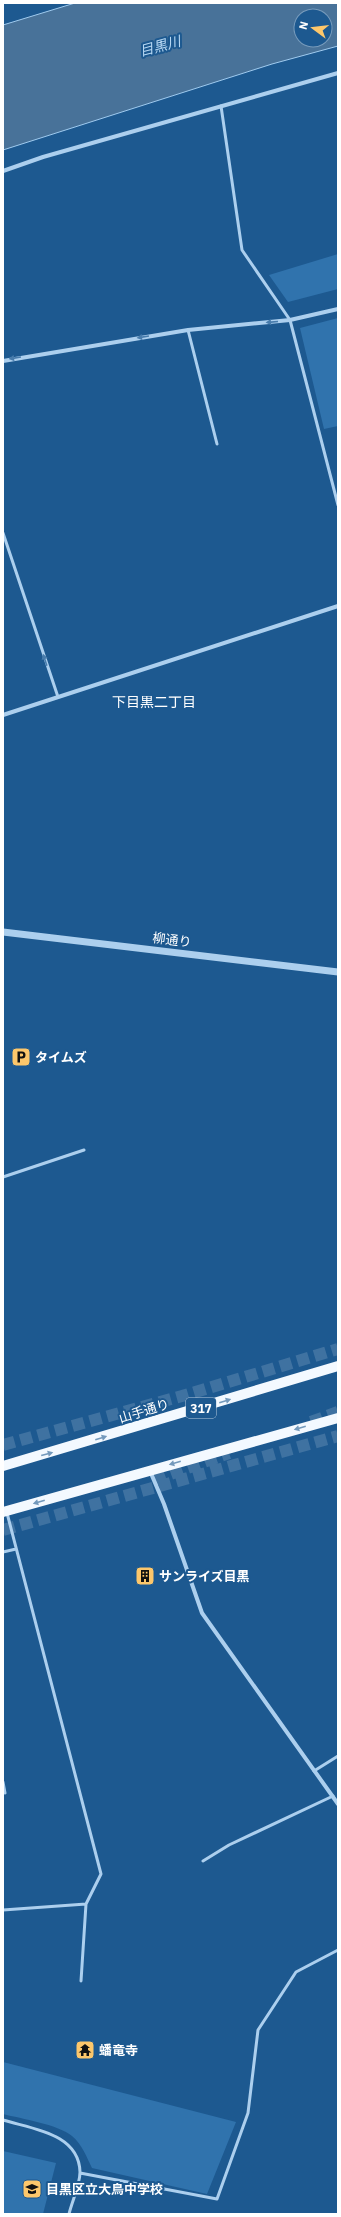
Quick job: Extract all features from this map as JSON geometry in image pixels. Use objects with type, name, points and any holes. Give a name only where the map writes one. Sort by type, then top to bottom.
[{"type":"main road","name":"山手通り","points":[[3,1466],[338,1366]]},
{"type":"main road","points":[[5,1512],[338,1418]]},
{"type":"street","points":[[3,171],[221,106],[338,74]]},
{"type":"street","points":[[3,361],[188,330],[290,320],[338,309]]},
{"type":"street","points":[[3,715],[338,606]]},
{"type":"street","name":"柳通り","points":[[3,932],[338,972]]},
{"type":"street","points":[[150,1470],[164,1504],[202,1613],[338,1804]]},
{"type":"lane","points":[[221,106],[242,250],[290,320],[338,505]]},
{"type":"lane","points":[[188,330],[217,444]]},
{"type":"lane","points":[[3,533],[58,697]]},
{"type":"lane","points":[[3,1177],[84,1150]]},
{"type":"lane","points":[[5,1512],[101,1874],[86,1904],[81,1981]]},
{"type":"lane","points":[[3,1552],[16,1549]]},
{"type":"lane","points":[[314,1771],[338,1756]]},
{"type":"lane","points":[[3,1782],[5,1792]]},
{"type":"lane","points":[[204,1861],[229,1845],[333,1796]]},
{"type":"lane","points":[[3,1910],[86,1904]]},
{"type":"lane","points":[[80,2173],[217,2199],[248,2113],[258,2030],[296,1972],[338,1950]]},
{"type":"lane","points":[[3,2120],[58,2136],[77,2153],[80,2173],[69,2214]]},
{"type":"shaded area","points":[[338,254],[338,289],[288,302],[269,275]]},
{"type":"shaded area","points":[[338,318],[338,426],[324,429],[300,328]]},
{"type":"shaded area","points":[[3,2062],[236,2122],[207,2194],[92,2168],[79,2143],[66,2132],[49,2125],[3,2114]]},
{"type":"shaded area","name":"目黒区立大鳥中学校","points":[[3,2151],[56,2163],[43,2214],[3,2214]]},
{"type":"water","name":"目黒川","points":[[75,3],[338,3],[338,46],[333,47],[333,8],[293,8],[293,48],[331,48],[272,64],[3,150],[3,25]]},
{"type":"tunnel","points":[[3,1445],[182,1396],[338,1349]]},
{"type":"tunnel","points":[[311,1422],[338,1412]]},
{"type":"tunnel","points":[[3,1530],[338,1436]]},
{"type":"tunnel","points":[[154,1480],[229,1453]]},
{"type":"place","name":"タイムズ","points":[[21,1057]]},
{"type":"place","name":"サンライズ目黒","points":[[145,1576]]},
{"type":"place","name":"蟠竜寺","points":[[85,2050]]},
{"type":"place","name":"目黒区立大鳥中学校","points":[[32,2189]]},
{"type":"district","name":"下目黒二丁目","points":[[154,702]]}]
